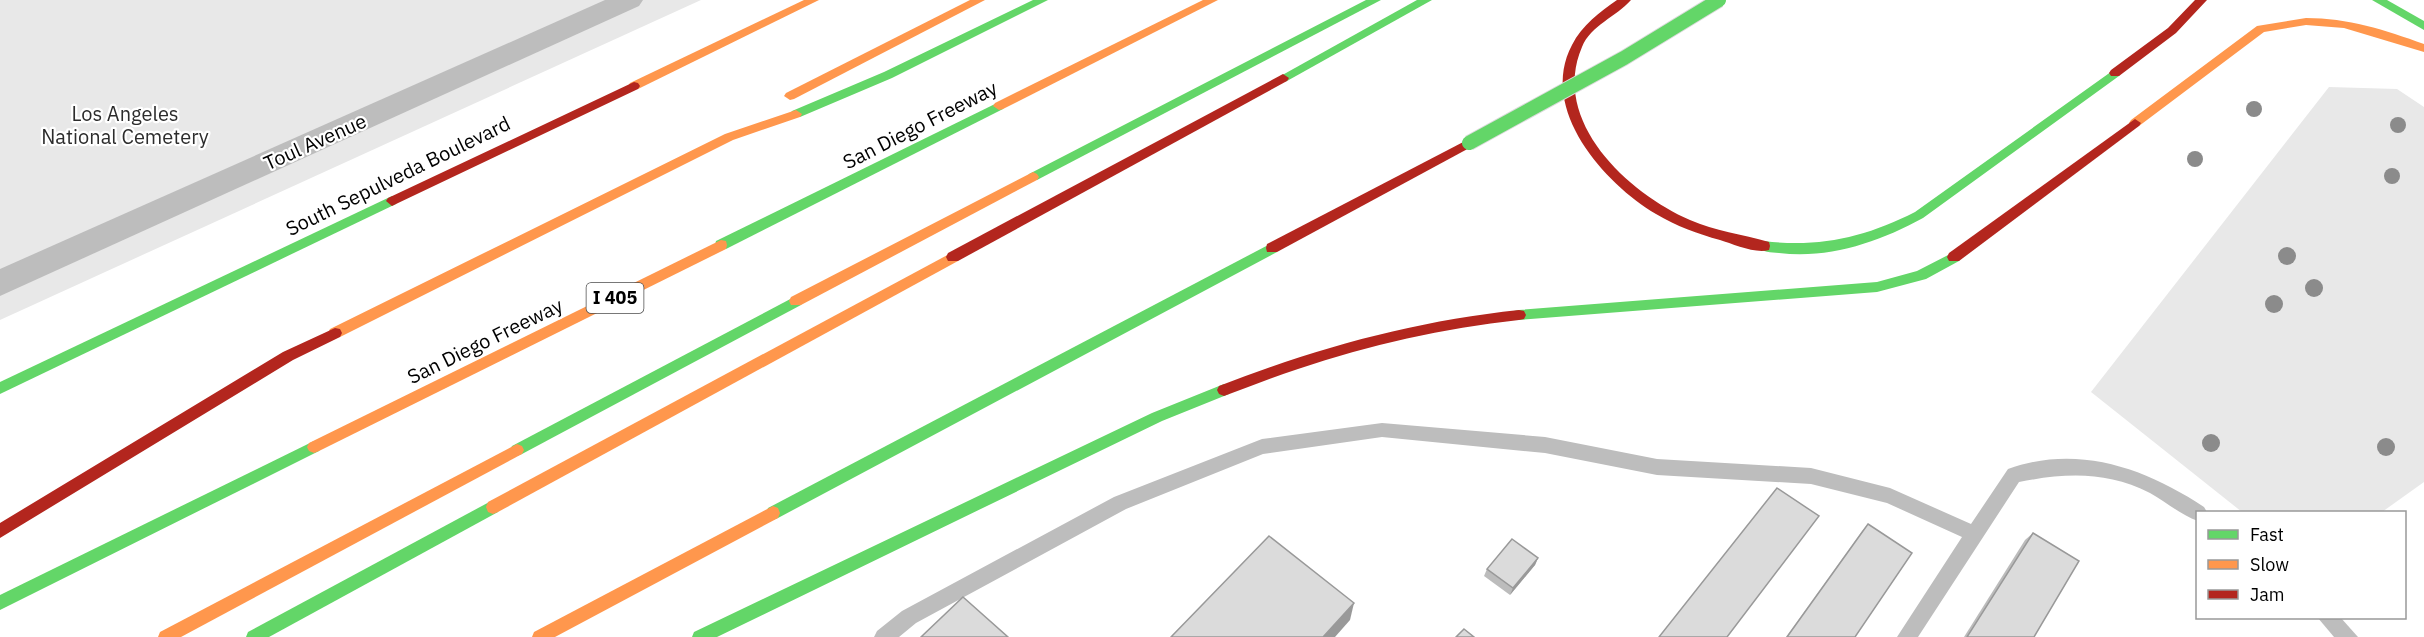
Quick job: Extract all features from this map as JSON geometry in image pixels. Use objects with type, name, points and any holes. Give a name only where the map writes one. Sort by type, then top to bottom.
[{"type":"main road","name":"South Sepulveda Boulevard","points":[[0,388],[813,0]]},
{"type":"main road","points":[[778,102],[979,0]]},
{"type":"main road","points":[[0,531],[288,356],[729,137],[783,120],[887,76],[1042,0]]},
{"type":"main road","name":"San Diego Freeway","points":[[0,603],[1212,0]]},
{"type":"main road","points":[[166,637],[908,241],[1375,0]]},
{"type":"main road","points":[[254,637],[1426,0]]},
{"type":"main road","points":[[1625,0],[1599,20],[1576,47],[1568,72],[1573,112],[1586,140],[1612,173],[1645,201],[1682,221],[1726,237],[1768,245],[1811,249],[1887,234],[1919,215],[2159,41],[2192,12],[2201,0]]},
{"type":"main road","points":[[540,637],[1469,143],[1624,58],[1719,0]]},
{"type":"main road","points":[[2378,0],[2424,27]]},
{"type":"main road","points":[[700,637],[1157,417],[1245,381],[1330,353],[1416,333],[1508,316],[1867,288],[1921,275],[1952,260],[2262,29],[2287,21],[2324,18],[2349,22],[2424,48]]},
{"type":"main road","points":[[729,137],[762,112]]},
{"type":"street","name":"Toul Avenue","points":[[0,284],[629,0]]},
{"type":"lane","points":[[884,637],[909,617],[1120,503],[1262,447],[1382,430],[1545,445],[1657,467],[1811,476],[1890,495],[1975,534]]},
{"type":"lane","points":[[1906,637],[2014,475],[2074,466],[2119,473],[2168,492],[2196,512]]},
{"type":"lane","points":[[2329,619],[2348,637]]},
{"type":"green space","name":"Los Angeles National Cemetery","points":[[0,0],[701,0],[0,320]]},
{"type":"green space","points":[[2329,87],[2397,89],[2424,107],[2424,482],[2383,511],[2241,511],[2091,392]]},
{"type":"building","points":[[1777,488],[1819,516],[1727,637],[1659,637]]},
{"type":"building","points":[[1868,524],[1912,553],[1855,637],[1787,637]]},
{"type":"building","points":[[2033,533],[2079,561],[2034,637],[1967,637]]},
{"type":"building","points":[[1269,536],[1354,603],[1323,637],[1171,637]]},
{"type":"building","points":[[1512,539],[1538,558],[1513,588],[1487,569]]},
{"type":"building","points":[[963,597],[1008,637],[921,637]]},
{"type":"building","points":[[1464,629],[1474,637],[1456,637]]},
{"type":"traffic: fast","points":[[796,114],[888,75],[1042,0]]},
{"type":"traffic: fast","points":[[1033,177],[1375,0]]},
{"type":"traffic: fast","points":[[1283,78],[1426,0]]},
{"type":"traffic: fast","points":[[1469,143],[1624,58],[1719,0]]},
{"type":"traffic: fast","points":[[2378,0],[2424,26]]},
{"type":"traffic: fast","points":[[1764,246],[1784,249],[1825,248],[1863,239],[1901,224],[1919,215],[2115,73]]},
{"type":"traffic: fast","points":[[721,245],[999,106]]},
{"type":"traffic: fast","points":[[0,388],[392,201]]},
{"type":"traffic: fast","points":[[773,513],[1272,248]]},
{"type":"traffic: fast","points":[[1519,315],[1877,287],[1921,275],[1954,257]]},
{"type":"traffic: fast","points":[[517,450],[796,301]]},
{"type":"traffic: fast","points":[[700,637],[1157,417],[1224,390]]},
{"type":"traffic: fast","points":[[0,603],[314,447]]},
{"type":"traffic: fast","points":[[254,637],[493,507]]},
{"type":"traffic: slow","points":[[634,86],[813,0]]},
{"type":"traffic: slow","points":[[790,96],[979,0]]},
{"type":"traffic: slow","points":[[999,106],[1212,0]]},
{"type":"traffic: slow","points":[[2135,123],[2261,29],[2306,22],[2344,24],[2382,33],[2424,48]]},
{"type":"traffic: slow","points":[[335,333],[729,137],[796,114]]},
{"type":"traffic: slow","points":[[796,301],[1033,177]]},
{"type":"traffic: slow","points":[[314,447],[721,245]]},
{"type":"traffic: slow","points":[[493,507],[953,257]]},
{"type":"traffic: slow","points":[[166,637],[517,450]]},
{"type":"traffic: slow","points":[[540,637],[773,513]]},
{"type":"traffic: jam","points":[[1625,0],[1585,33],[1576,47],[1569,71],[1569,95],[1576,119],[1588,142],[1603,163],[1622,182],[1661,211],[1711,233],[1764,246]]},
{"type":"traffic: jam","points":[[2115,73],[2172,30],[2201,0]]},
{"type":"traffic: jam","points":[[953,257],[1283,78]]},
{"type":"traffic: jam","points":[[392,201],[634,86]]},
{"type":"traffic: jam","points":[[1954,257],[2135,123]]},
{"type":"traffic: jam","points":[[1272,248],[1469,143]]},
{"type":"traffic: jam","points":[[1224,390],[1293,364],[1369,342],[1446,325],[1519,315]]},
{"type":"traffic: jam","points":[[0,531],[288,356],[335,333]]}]
